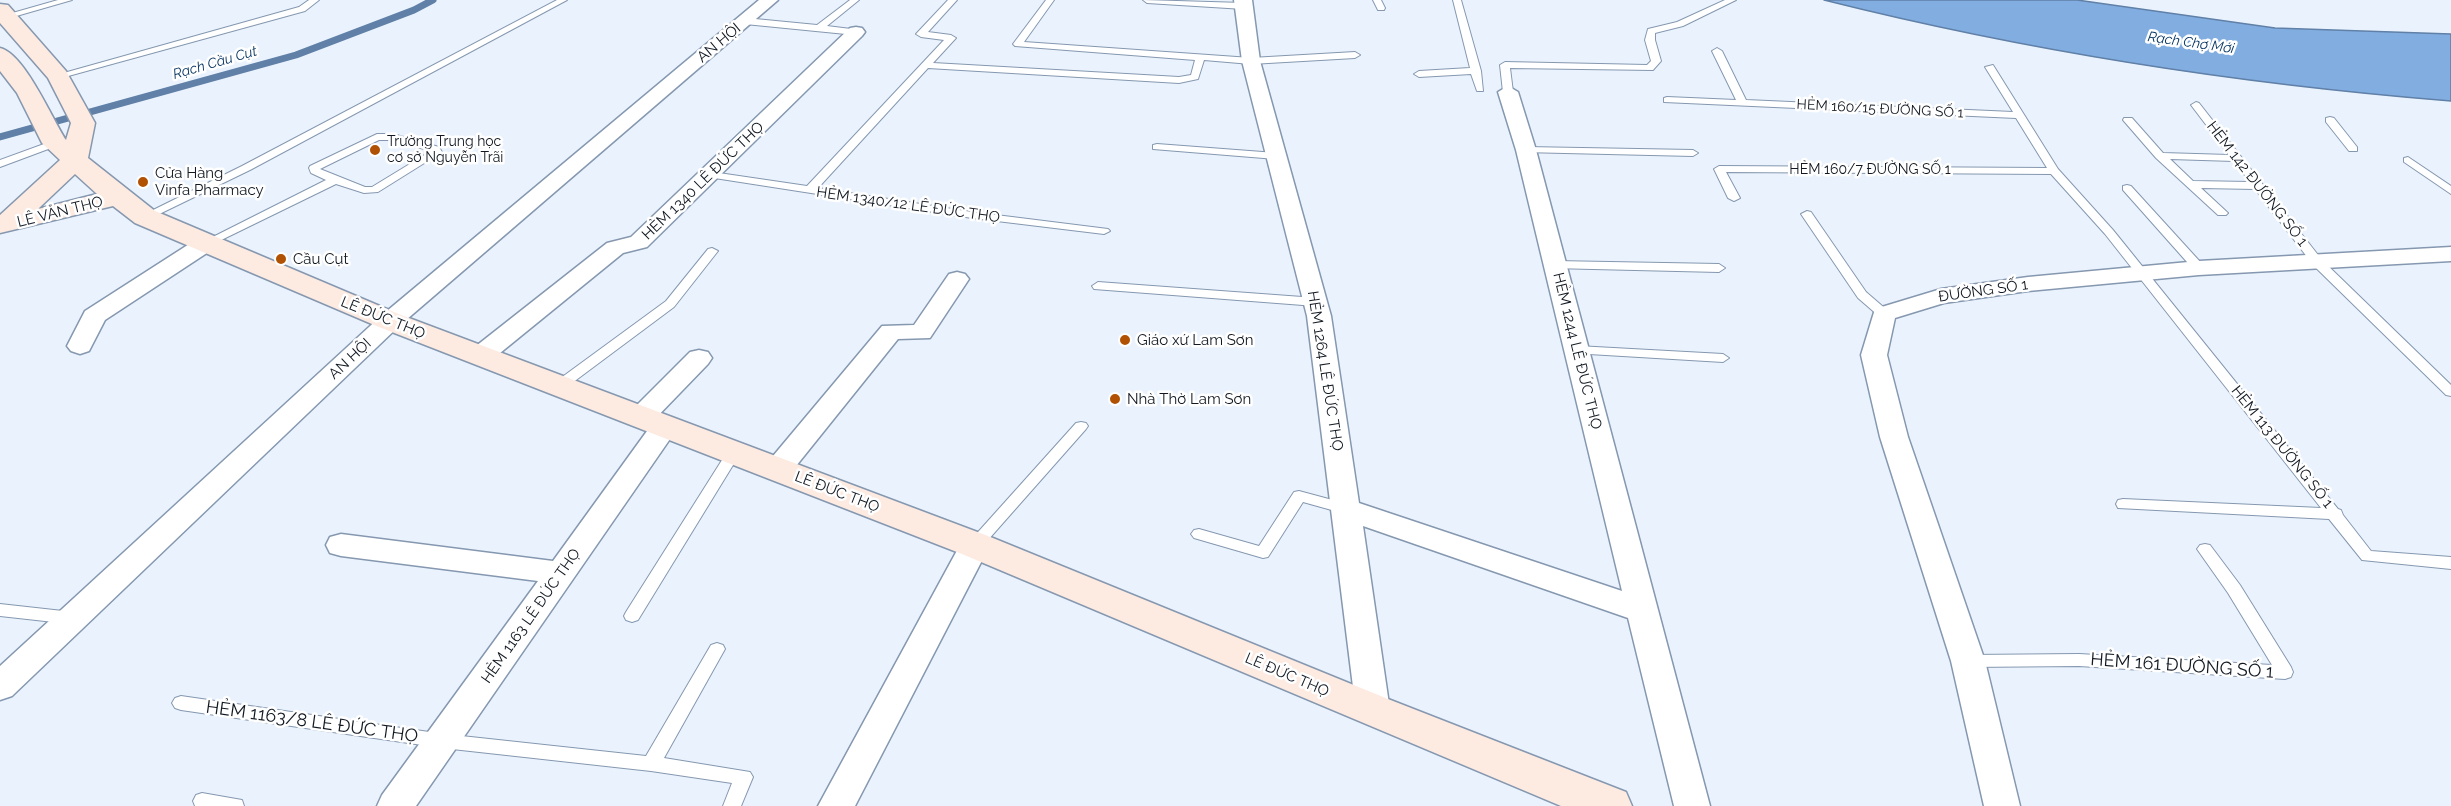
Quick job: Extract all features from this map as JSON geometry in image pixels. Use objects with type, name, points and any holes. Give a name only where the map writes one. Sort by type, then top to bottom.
[{"type":"main road","points":[[2,228],[67,153],[83,123],[60,80],[3,13]]},
{"type":"main road","points":[[0,55],[28,92],[67,153]]},
{"type":"main road","name":"LÊ ĐỨC THỌ","points":[[67,153],[117,197],[145,217],[205,244],[390,321],[975,545],[1373,711],[1610,806]]},
{"type":"main road","name":"LÊ VĂN THỌ","points":[[2,228],[117,197]]},
{"type":"street","name":"AN HỘI","points":[[0,687],[390,321],[769,0]]},
{"type":"street","name":"HẺM 1264 LÊ ĐỨC THỌ","points":[[1244,3],[1251,61],[1316,302],[1373,711]]},
{"type":"street","name":"HẺM 1340 LÊ ĐỨC THỌ","points":[[480,356],[615,248],[639,242],[711,175],[856,32]]},
{"type":"street","name":"HẺM 1244 LÊ ĐỨC THỌ","points":[[1509,92],[1526,150],[1692,806]]},
{"type":"street","points":[[80,346],[94,316],[205,244]]},
{"type":"street","name":"ĐƯỜNG SỐ 1","points":[[1884,314],[1941,296],[2028,284],[2199,268],[2451,254]]},
{"type":"street","points":[[778,469],[891,331],[921,333],[957,279]]},
{"type":"street","points":[[1884,314],[1874,355],[1891,425],[1968,661],[2002,806]]},
{"type":"street","name":"HẺM 1163 LÊ ĐỨC THỌ","points":[[395,806],[561,573],[653,422],[699,358]]},
{"type":"street","points":[[1346,508],[1642,610]]},
{"type":"street","points":[[341,545],[561,573]]},
{"type":"street","points":[[836,806],[975,545]]},
{"type":"lane","points":[[3,13],[68,0]]},
{"type":"lane","points":[[60,80],[302,9],[315,0]]},
{"type":"lane","points":[[145,217],[246,168],[564,0]]},
{"type":"lane","points":[[819,28],[855,0]]},
{"type":"lane","points":[[808,191],[951,38],[921,34],[953,0]]},
{"type":"lane","points":[[1050,0],[1018,44],[1251,61],[1355,55]]},
{"type":"lane","points":[[1147,0],[1244,3]]},
{"type":"lane","points":[[1457,0],[1480,89]]},
{"type":"lane","points":[[1509,92],[1505,65],[1650,68],[1656,62],[1650,40],[1651,31],[1680,24],[1732,0]]},
{"type":"lane","points":[[745,21],[856,32]]},
{"type":"lane","points":[[1717,51],[1742,103]]},
{"type":"lane","points":[[926,65],[1179,80],[1195,77],[1200,57]]},
{"type":"lane","name":"HẺM 113 ĐƯỜNG SỐ 1","points":[[1989,67],[2054,171],[2109,232],[2336,514],[2367,556],[2451,563]]},
{"type":"lane","points":[[1419,74],[1476,71]]},
{"type":"lane","name":"HẺM 160/15 ĐƯỜNG SỐ 1","points":[[1667,100],[2019,115]]},
{"type":"lane","name":"HẺM 142 ĐƯỜNG SỐ 1","points":[[2196,105],[2318,263],[2451,392]]},
{"type":"lane","points":[[2128,120],[2160,156],[2222,213]]},
{"type":"lane","points":[[2330,120],[2353,149]]},
{"type":"lane","points":[[205,244],[334,180],[364,190],[374,190],[437,152],[435,148],[393,137],[374,138],[315,168],[315,171],[334,180]]},
{"type":"lane","points":[[1157,147],[1276,156]]},
{"type":"lane","points":[[1526,150],[1693,153]]},
{"type":"lane","points":[[0,164],[67,153]]},
{"type":"lane","points":[[2160,156],[2237,158]]},
{"type":"lane","points":[[2408,160],[2451,191]]},
{"type":"lane","name":"HẺM 160/7 ĐƯỜNG SỐ 1","points":[[1734,198],[1719,169],[2054,171]]},
{"type":"lane","name":"HẺM 1340/12 LÊ ĐỨC THỌ","points":[[711,175],[808,191],[1104,231]]},
{"type":"lane","points":[[2190,184],[2259,186]]},
{"type":"lane","points":[[2127,188],[2199,268]]},
{"type":"lane","points":[[1807,214],[1862,295],[1884,314]]},
{"type":"lane","points":[[559,386],[670,304],[712,251]]},
{"type":"lane","points":[[1555,265],[1719,268]]},
{"type":"lane","points":[[1098,286],[1316,302]]},
{"type":"lane","points":[[1577,350],[1723,358]]},
{"type":"lane","points":[[975,545],[1082,426]]},
{"type":"lane","points":[[632,616],[734,452]]},
{"type":"lane","points":[[1199,534],[1263,553],[1299,496],[1346,508]]},
{"type":"lane","points":[[2123,504],[2336,514]]},
{"type":"lane","name":"HẺM 161 ĐƯỜNG SỐ 1","points":[[1968,661],[2079,660],[2285,672],[2234,589],[2205,549]]},
{"type":"lane","points":[[0,610],[74,618]]},
{"type":"lane","points":[[651,764],[717,649]]},
{"type":"lane","name":"HẺM 1163/8 LÊ ĐỨC THỌ","points":[[182,703],[443,741],[651,764],[744,777],[732,806]]},
{"type":"lane","points":[[202,801],[235,806]]},
{"type":"water","name":"Rạch Chợ Mới","points":[[1824,0],[2077,0],[2275,28],[2451,34],[2451,101],[2293,85],[2136,64],[1979,35]]},
{"type":"waterway","name":"Rạch Cầu Cụt","points":[[0,137],[296,55],[414,10],[433,0]]},
{"type":"place","name":"Trường Trung học cơ sở Nguyễn Trãi","points":[[375,150]]},
{"type":"place","name":"Cửa Hàng Vinfa Pharmacy","points":[[143,182]]},
{"type":"place","name":"Cầu Cụt","points":[[281,259]]},
{"type":"place","name":"Giáo xứ Lam Sơn","points":[[1125,340]]},
{"type":"place","name":"Nhà Thờ Lam Sơn","points":[[1115,399]]}]
